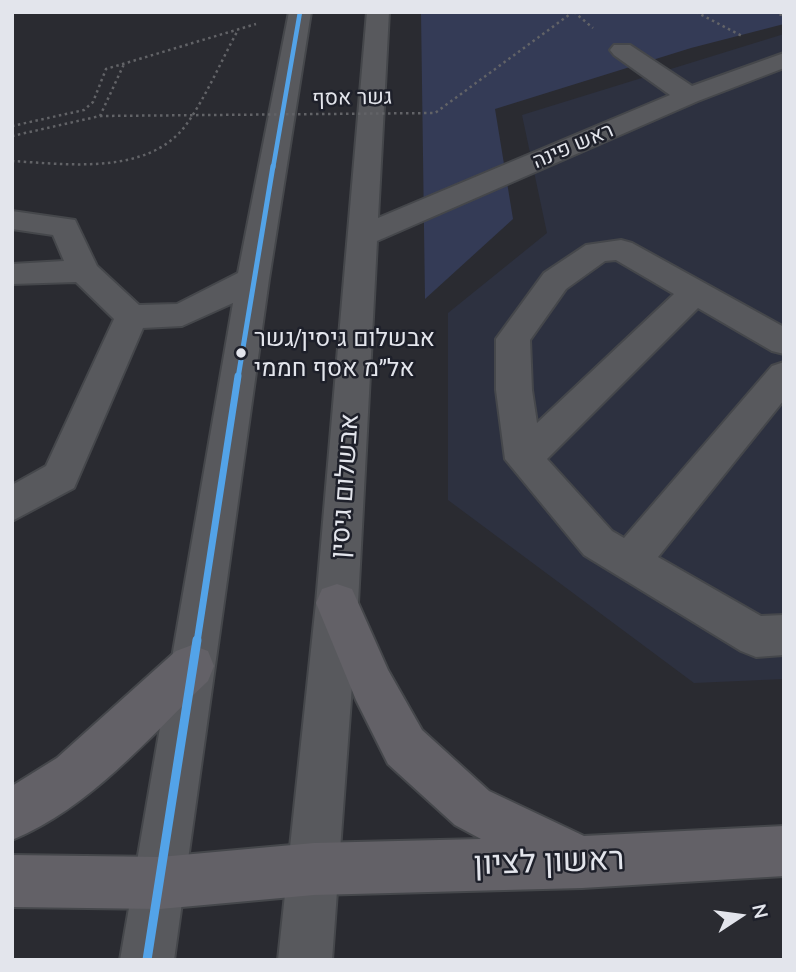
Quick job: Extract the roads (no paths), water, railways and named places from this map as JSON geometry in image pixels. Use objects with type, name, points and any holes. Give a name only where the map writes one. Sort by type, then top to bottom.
[{"type":"main road","points":[[337,603],[372,685],[405,747],[472,808],[582,862]]},
{"type":"main road","points":[[12,815],[74,775],[192,666]]},
{"type":"main road","name":"ראשון לציון","points":[[12,881],[160,883],[314,869],[582,862],[784,851]]},
{"type":"street","points":[[147,960],[253,279],[300,12]]},
{"type":"street","name":"אבשלום גיסין","points":[[305,960],[337,603],[379,12]]},
{"type":"street","points":[[622,50],[689,96]]},
{"type":"street","name":"ראש פינה","points":[[363,236],[689,96],[784,60]]},
{"type":"street","points":[[12,220],[64,227],[84,271],[131,317],[182,315],[253,279]]},
{"type":"street","points":[[784,342],[621,250],[597,252],[555,281],[513,339],[514,390],[524,459],[598,543],[756,637],[784,634]]},
{"type":"street","points":[[12,274],[84,271]]},
{"type":"street","points":[[524,459],[696,291]]},
{"type":"street","points":[[12,505],[60,477],[131,317]]},
{"type":"street","points":[[629,562],[784,375]]},
{"type":"place","name":"אבשלום גיסין/גשר אל״מ אסף חממי","points":[[241,353]]}]
